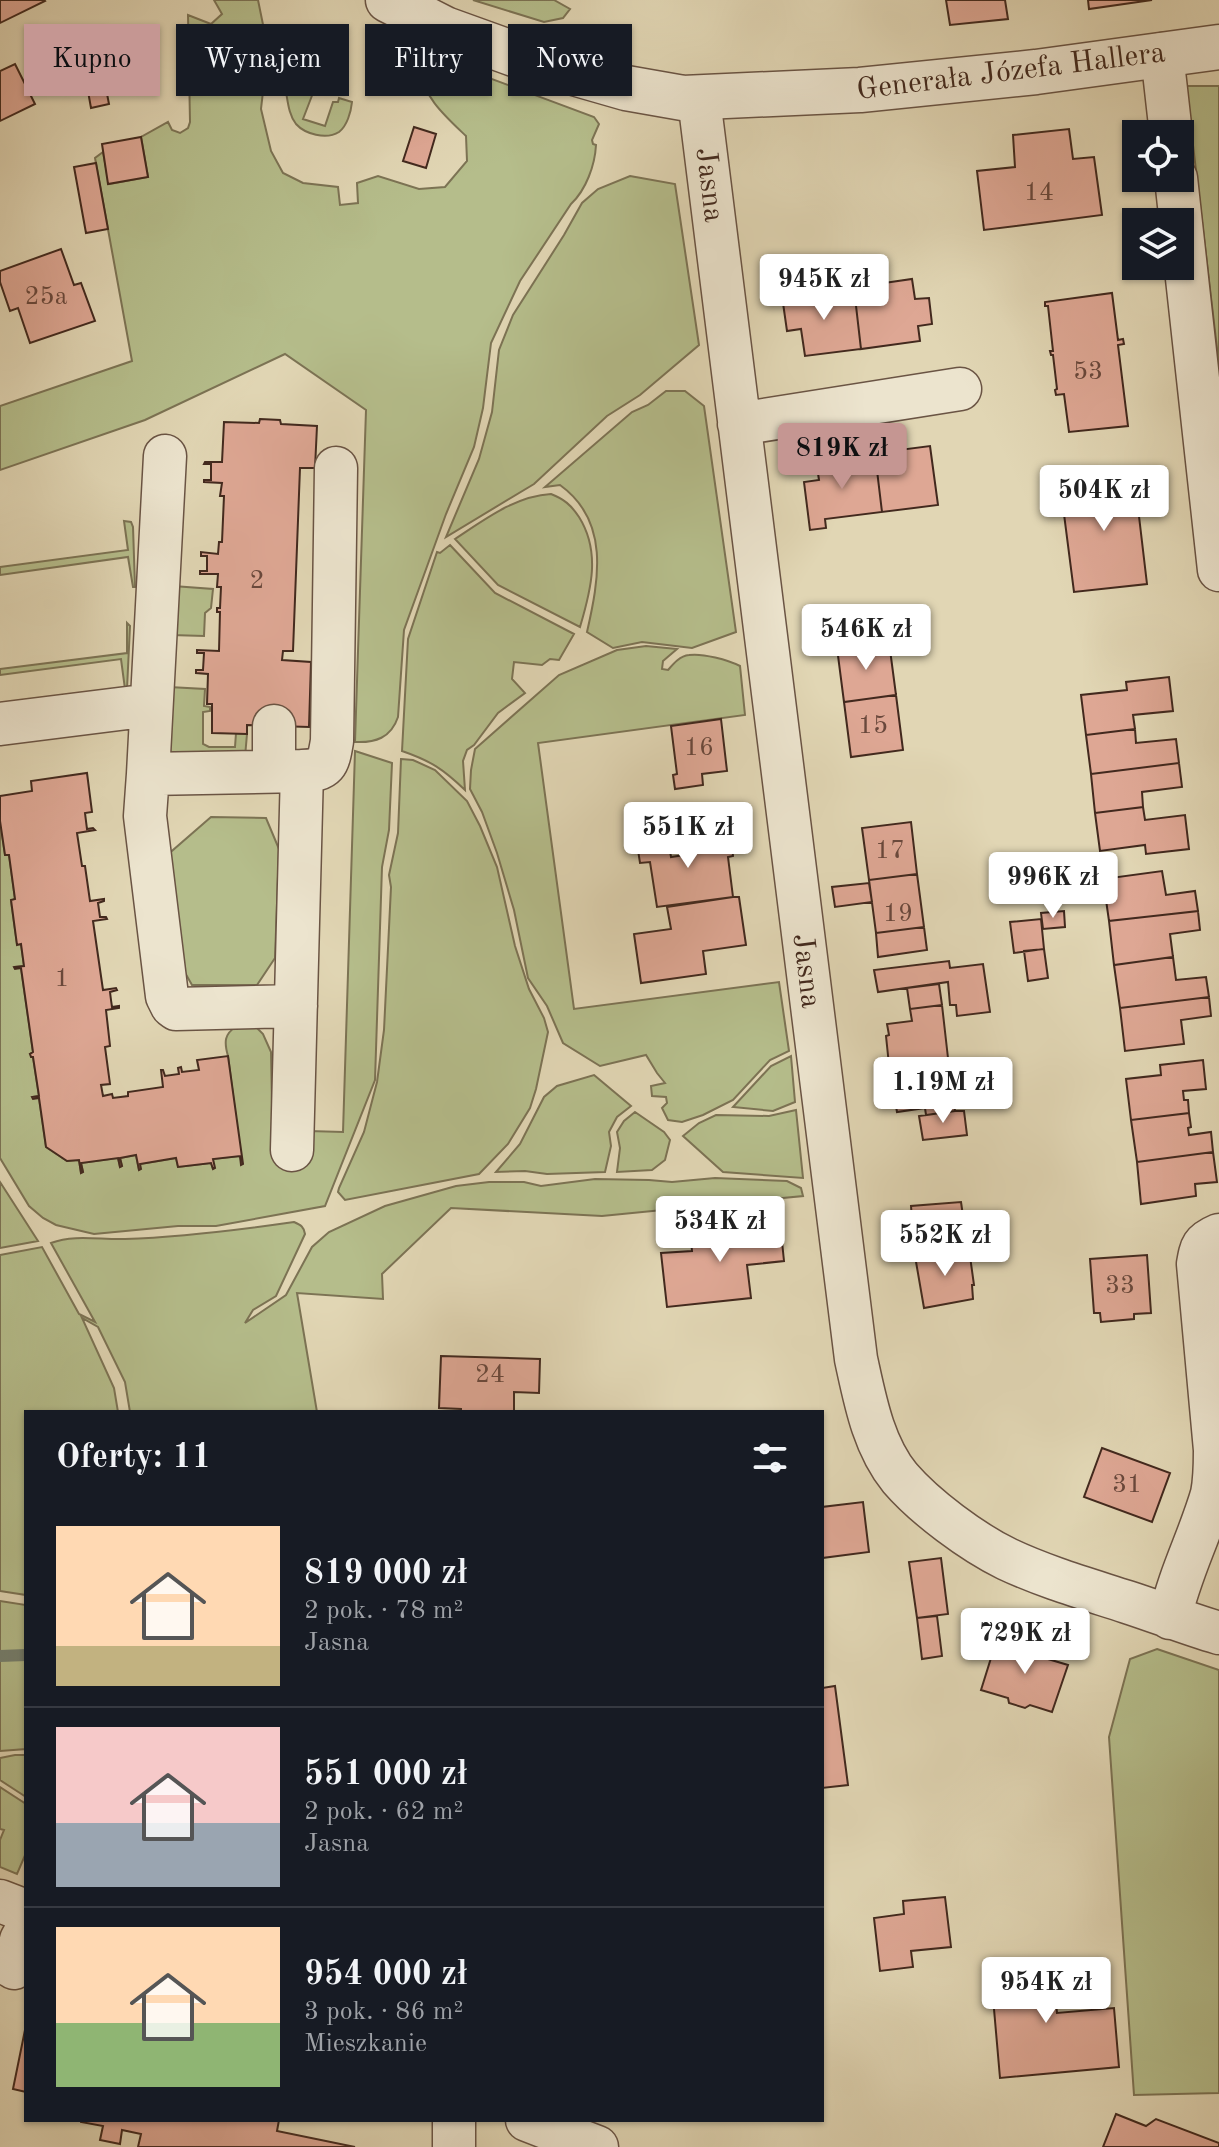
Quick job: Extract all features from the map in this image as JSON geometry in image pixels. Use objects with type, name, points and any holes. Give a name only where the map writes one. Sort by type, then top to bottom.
[{"type":"street","name":"Generała Józefa Hallera","points":[[388,0],[445,29],[552,67],[644,92],[699,99],[875,89],[1036,72],[1219,47]]},
{"type":"street","points":[[1162,54],[1169,120]]},
{"type":"street","name":"Jasna","points":[[699,99],[856,1359],[870,1420],[899,1477],[928,1505],[965,1533],[1006,1558],[1069,1584],[1219,1633]]},
{"type":"street","points":[[1178,192],[1219,570]]},
{"type":"street","points":[[739,424],[960,389]]},
{"type":"street","points":[[165,456],[145,816],[167,996],[176,1009],[296,1006]]},
{"type":"street","points":[[148,774],[317,771],[324,767],[332,741],[336,468]]},
{"type":"street","points":[[0,724],[151,705]]},
{"type":"street","points":[[274,726],[288,771],[296,1006],[292,1150]]},
{"type":"street","points":[[1170,1618],[1176,1590],[1212,1493],[1215,1472],[1198,1264],[1201,1247],[1219,1235]]},
{"type":"street","points":[[0,1901],[24,1910]]},
{"type":"street","points":[[454,2122],[454,2147]]},
{"type":"street","points":[[532,2122],[597,2147]]},
{"type":"green space","points":[[214,0],[258,0],[263,24],[211,24],[222,14]]},
{"type":"green space","points":[[473,0],[554,0],[570,9],[563,18],[544,22]]},
{"type":"green space","points":[[188,15],[211,24],[188,24]]},
{"type":"green space","points":[[492,79],[508,85],[508,96],[538,96],[594,117],[599,124],[592,140],[596,145],[592,169],[585,184],[520,281],[491,343],[483,408],[474,447],[404,630],[398,717],[391,730],[381,738],[355,742],[366,410],[285,354],[145,420],[0,470],[0,406],[132,361],[95,158],[103,152],[109,184],[148,177],[141,137],[168,122],[172,130],[180,133],[188,128],[190,96],[263,96],[261,109],[271,151],[283,173],[303,183],[338,187],[340,205],[358,203],[357,183],[378,176],[419,189],[445,187],[467,161],[466,136],[430,96],[492,96]]},
{"type":"green space","points":[[1186,86],[1219,86],[1219,365],[1194,154],[1194,120],[1190,120]]},
{"type":"green space","points":[[287,96],[312,96],[303,119],[325,126],[333,102],[338,102],[339,98],[352,102],[344,126],[339,132],[328,136],[305,131],[296,124]]},
{"type":"green space","points":[[630,176],[675,184],[699,345],[640,395],[607,416],[534,484],[446,537],[479,459],[492,412],[499,350],[513,315],[582,203],[598,189]]},
{"type":"green space","points":[[666,391],[685,391],[704,406],[736,632],[692,648],[642,642],[613,648],[587,632],[595,592],[597,552],[587,516],[576,499],[560,485],[545,487],[632,412],[648,405]]},
{"type":"green space","points":[[551,494],[563,500],[576,513],[590,544],[592,571],[580,627],[498,585],[455,539],[512,504]]},
{"type":"green space","points":[[124,521],[131,522],[133,527],[135,587],[128,557],[0,575],[0,567],[128,550]]},
{"type":"green space","points":[[450,545],[495,593],[574,634],[559,660],[550,659],[542,665],[514,662],[512,679],[525,693],[498,713],[467,750],[463,761],[465,790],[436,766],[402,751],[408,639],[437,552]]},
{"type":"green space","points":[[173,586],[213,589],[211,608],[205,613],[204,636],[171,635]]},
{"type":"green space","points":[[127,623],[130,626],[127,689],[121,659],[0,675],[0,669],[127,653]]},
{"type":"green space","points":[[646,646],[677,649],[663,661],[662,669],[668,670],[680,658],[695,655],[740,666],[745,715],[538,743],[574,1009],[779,982],[789,1051],[770,1060],[733,1100],[682,1122],[668,1120],[662,1108],[667,1103],[666,1097],[652,1096],[651,1086],[665,1083],[646,1055],[600,1066],[563,1043],[547,1006],[528,978],[514,910],[497,853],[470,789],[475,749],[559,675],[617,650]]},
{"type":"green space","points":[[169,687],[205,689],[204,706],[210,707],[210,711],[203,712],[203,744],[209,747],[235,747],[236,733],[247,734],[245,757],[166,756]]},
{"type":"green space","points":[[355,751],[392,763],[389,830],[382,867],[375,1080],[325,1206],[216,1226],[178,1226],[94,1234],[56,1225],[43,1218],[29,1206],[0,1158],[0,821],[5,855],[9,855],[15,899],[11,901],[17,944],[21,944],[24,966],[14,967],[21,968],[33,1052],[30,1054],[39,1096],[33,1097],[39,1098],[46,1147],[67,1161],[79,1160],[81,1173],[81,1163],[118,1158],[120,1167],[120,1158],[136,1155],[139,1170],[140,1164],[176,1158],[178,1167],[211,1163],[213,1169],[213,1159],[240,1156],[242,1165],[226,1042],[227,1035],[237,1026],[255,1026],[263,1034],[271,1052],[273,1155],[309,1131],[343,1132]]},
{"type":"green space","points":[[401,759],[413,760],[435,770],[467,801],[497,867],[515,946],[548,1032],[530,1108],[508,1144],[479,1174],[345,1200],[338,1192],[364,1132],[377,1082],[384,1030],[389,875],[398,833]]},
{"type":"green space","points":[[211,817],[266,818],[279,849],[275,958],[257,985],[192,985],[176,957],[165,857]]},
{"type":"green space","points":[[791,1056],[795,1102],[773,1111],[733,1107],[771,1066]]},
{"type":"green space","points":[[594,1075],[631,1106],[617,1117],[609,1132],[611,1146],[605,1172],[496,1172],[520,1144],[544,1097],[557,1086]]},
{"type":"green space","points":[[796,1110],[803,1178],[723,1172],[683,1136],[716,1115],[769,1116]]},
{"type":"green space","points":[[635,1112],[664,1132],[670,1140],[665,1160],[652,1170],[617,1172],[620,1148],[617,1132]]},
{"type":"green space","points":[[715,1178],[787,1181],[801,1188],[803,1196],[602,1216],[451,1208],[382,1274],[383,1299],[297,1293],[317,1410],[130,1410],[125,1382],[98,1327],[82,1318],[114,1388],[118,1410],[24,1410],[24,1595],[0,1591],[0,1255],[42,1247],[79,1314],[95,1322],[51,1243],[69,1239],[146,1238],[294,1222],[299,1224],[305,1234],[276,1296],[253,1310],[245,1323],[286,1295],[312,1247],[329,1232],[385,1206],[456,1186],[489,1182],[524,1182],[541,1186],[595,1179],[672,1182]]},
{"type":"green space","points":[[0,1182],[38,1241],[0,1248]]},
{"type":"green space","points":[[0,1601],[24,1605],[24,1749],[0,1751]]},
{"type":"green space","points":[[1157,1649],[1219,1670],[1219,2093],[1134,2095],[1109,1737],[1130,1659]]},
{"type":"green space","points":[[24,1755],[24,1796],[0,1780],[0,1758]]},
{"type":"green space","points":[[0,1787],[24,1803],[24,1858],[17,1874],[0,1867],[0,1840],[4,1830],[0,1829]]},
{"type":"building","points":[[0,0],[44,0],[45,1],[0,23]]},
{"type":"building","points":[[946,0],[1005,0],[1008,19],[950,25]]},
{"type":"building","points":[[1088,0],[1152,0],[1089,9]]},
{"type":"building","points":[[15,64],[24,82],[24,96],[31,96],[35,104],[0,121],[0,71]]},
{"type":"building","points":[[89,96],[107,96],[109,104],[91,108]]},
{"type":"building","points":[[414,127],[436,134],[426,168],[403,161]]},
{"type":"building","points":[[1069,129],[1073,159],[1094,157],[1102,215],[984,230],[977,171],[1015,167],[1013,135]]},
{"type":"building","points":[[141,137],[148,177],[108,184],[102,144]]},
{"type":"building","points":[[96,163],[108,229],[86,233],[74,167]]},
{"type":"building","points":[[61,249],[74,285],[81,283],[95,321],[30,343],[18,308],[10,311],[0,282],[0,271]]},
{"type":"building","points":[[912,279],[915,299],[929,298],[932,324],[918,326],[920,341],[861,349],[855,297],[871,295],[870,285]]},
{"type":"building","points":[[836,289],[838,299],[855,297],[861,349],[805,356],[801,329],[787,331],[783,303],[798,301],[797,293]]},
{"type":"building","points":[[1112,293],[1118,340],[1123,339],[1124,344],[1118,345],[1128,426],[1069,432],[1064,394],[1056,395],[1055,390],[1048,306],[1045,302]]},
{"type":"building","points":[[260,419],[280,420],[281,424],[317,426],[315,468],[300,468],[293,651],[283,651],[282,660],[311,662],[309,727],[247,725],[247,734],[212,733],[212,704],[207,704],[208,674],[196,673],[196,670],[203,670],[204,653],[197,653],[197,650],[219,651],[220,612],[217,608],[220,608],[221,587],[217,587],[218,574],[200,574],[200,571],[207,571],[207,556],[201,556],[201,552],[218,554],[219,542],[222,542],[224,496],[220,496],[222,483],[204,482],[211,480],[211,464],[204,464],[222,462],[224,422],[259,423]]},
{"type":"building","points":[[930,446],[938,505],[882,512],[876,462],[892,460],[891,451]]},
{"type":"building","points":[[856,455],[857,464],[876,462],[882,512],[825,519],[826,528],[810,530],[804,482],[819,480],[816,460]]},
{"type":"building","points":[[1134,474],[1147,584],[1074,592],[1060,483]]},
{"type":"building","points":[[889,642],[896,695],[844,702],[837,648]]},
{"type":"building","points":[[1169,677],[1173,711],[1133,715],[1135,729],[1086,735],[1081,695],[1127,690],[1126,682]]},
{"type":"building","points":[[896,695],[903,750],[851,757],[844,702]]},
{"type":"building","points":[[721,719],[727,771],[702,774],[703,785],[675,789],[673,775],[677,774],[671,726]]},
{"type":"building","points":[[1135,729],[1136,743],[1176,739],[1179,763],[1091,774],[1086,735]]},
{"type":"building","points":[[1179,763],[1182,787],[1142,792],[1143,807],[1095,813],[1091,774]]},
{"type":"building","points":[[87,773],[92,812],[85,813],[87,829],[95,830],[77,833],[90,901],[104,899],[98,903],[100,917],[107,919],[93,921],[103,990],[116,988],[110,992],[112,1007],[119,1006],[106,1010],[110,1046],[105,1047],[110,1084],[101,1085],[103,1096],[128,1096],[128,1092],[163,1087],[161,1070],[165,1076],[179,1074],[178,1068],[181,1067],[182,1072],[199,1070],[197,1060],[228,1056],[243,1164],[241,1165],[240,1156],[213,1159],[213,1169],[211,1163],[178,1167],[176,1158],[140,1164],[139,1170],[136,1155],[120,1158],[120,1167],[118,1158],[81,1163],[81,1173],[79,1160],[67,1161],[46,1147],[39,1098],[32,1097],[39,1096],[30,1054],[33,1052],[21,968],[14,967],[24,966],[21,944],[17,945],[11,900],[15,899],[9,855],[5,855],[0,821],[0,796],[32,791],[31,781]]},
{"type":"building","points":[[1143,807],[1145,820],[1185,815],[1189,849],[1146,854],[1145,845],[1100,851],[1095,813]]},
{"type":"building","points":[[911,822],[917,874],[869,880],[862,828]]},
{"type":"building","points":[[667,833],[671,857],[691,854],[689,841],[731,835],[733,856],[728,857],[733,897],[657,907],[650,862],[640,863],[636,837]]},
{"type":"building","points":[[1162,871],[1166,895],[1195,891],[1198,911],[1109,921],[1103,879]]},
{"type":"building","points":[[917,874],[924,927],[876,933],[869,880]]},
{"type":"building","points":[[869,883],[872,902],[835,907],[832,887]]},
{"type":"building","points":[[739,897],[746,945],[703,951],[706,974],[641,983],[634,934],[671,929],[667,907]]},
{"type":"building","points":[[1064,911],[1065,927],[1043,929],[1041,913]]},
{"type":"building","points":[[1198,911],[1200,930],[1170,934],[1173,957],[1114,965],[1109,921]]},
{"type":"building","points":[[1041,919],[1044,949],[1014,953],[1010,922]]},
{"type":"building","points":[[924,927],[927,950],[878,957],[876,933]]},
{"type":"building","points":[[1044,949],[1048,978],[1028,981],[1024,951]]},
{"type":"building","points":[[1173,957],[1176,980],[1206,977],[1209,997],[1120,1008],[1114,965]]},
{"type":"building","points":[[949,961],[950,968],[983,964],[990,1012],[957,1016],[956,1005],[950,1005],[948,982],[878,992],[874,970]]},
{"type":"building","points":[[939,984],[942,1005],[910,1009],[907,988]]},
{"type":"building","points":[[1209,997],[1211,1016],[1181,1020],[1184,1044],[1125,1051],[1120,1008]]},
{"type":"building","points":[[942,1005],[948,1058],[889,1065],[887,1024],[912,1021],[910,1009]]},
{"type":"building","points":[[948,1058],[955,1111],[926,1115],[925,1108],[897,1112],[889,1065]]},
{"type":"building","points":[[1203,1060],[1206,1089],[1183,1091],[1184,1100],[1188,1100],[1189,1113],[1131,1120],[1126,1079],[1161,1075],[1160,1065]]},
{"type":"building","points":[[964,1111],[967,1135],[923,1140],[919,1116]]},
{"type":"building","points":[[1189,1113],[1189,1135],[1211,1132],[1213,1152],[1137,1162],[1131,1120]]},
{"type":"building","points":[[1213,1152],[1217,1182],[1195,1184],[1196,1196],[1141,1204],[1137,1162]]},
{"type":"building","points":[[961,1202],[969,1249],[915,1256],[911,1206]]},
{"type":"building","points":[[780,1222],[784,1261],[747,1265],[751,1298],[667,1307],[661,1253],[692,1251],[690,1231]]},
{"type":"building","points":[[969,1249],[973,1299],[924,1308],[915,1256]]},
{"type":"building","points":[[1147,1255],[1151,1313],[1134,1314],[1134,1319],[1101,1322],[1100,1313],[1094,1313],[1090,1259]]},
{"type":"building","points":[[441,1356],[540,1359],[539,1393],[514,1392],[514,1410],[439,1408]]},
{"type":"building","points":[[1102,1448],[1170,1473],[1152,1522],[1084,1497]]},
{"type":"building","points":[[863,1502],[869,1552],[824,1558],[824,1507]]},
{"type":"building","points":[[941,1558],[948,1614],[917,1618],[909,1562]]},
{"type":"building","points":[[937,1616],[942,1656],[922,1659],[917,1618]]},
{"type":"building","points":[[1029,1641],[1051,1648],[1048,1659],[1068,1665],[1052,1712],[1030,1705],[1025,1708],[1009,1703],[1008,1698],[981,1690],[996,1642],[1025,1651]]},
{"type":"building","points":[[835,1686],[848,1785],[824,1788],[824,1688]]},
{"type":"building","points":[[945,1897],[951,1947],[911,1951],[913,1967],[880,1971],[874,1918],[904,1914],[903,1901]]},
{"type":"building","points":[[1052,1958],[1057,2013],[1114,2008],[1119,2067],[1000,2078],[990,1963]]},
{"type":"building","points":[[24,2035],[24,2092],[13,2089]]},
{"type":"building","points":[[1116,2114],[1146,2126],[1156,2119],[1219,2143],[1219,2147],[1103,2147]]},
{"type":"building","points":[[81,2122],[279,2122],[277,2131],[355,2147],[138,2147],[141,2134],[122,2130],[120,2144],[100,2140],[103,2126]]},
{"type":"waterway","points":[[0,1656],[24,1655]]}]
